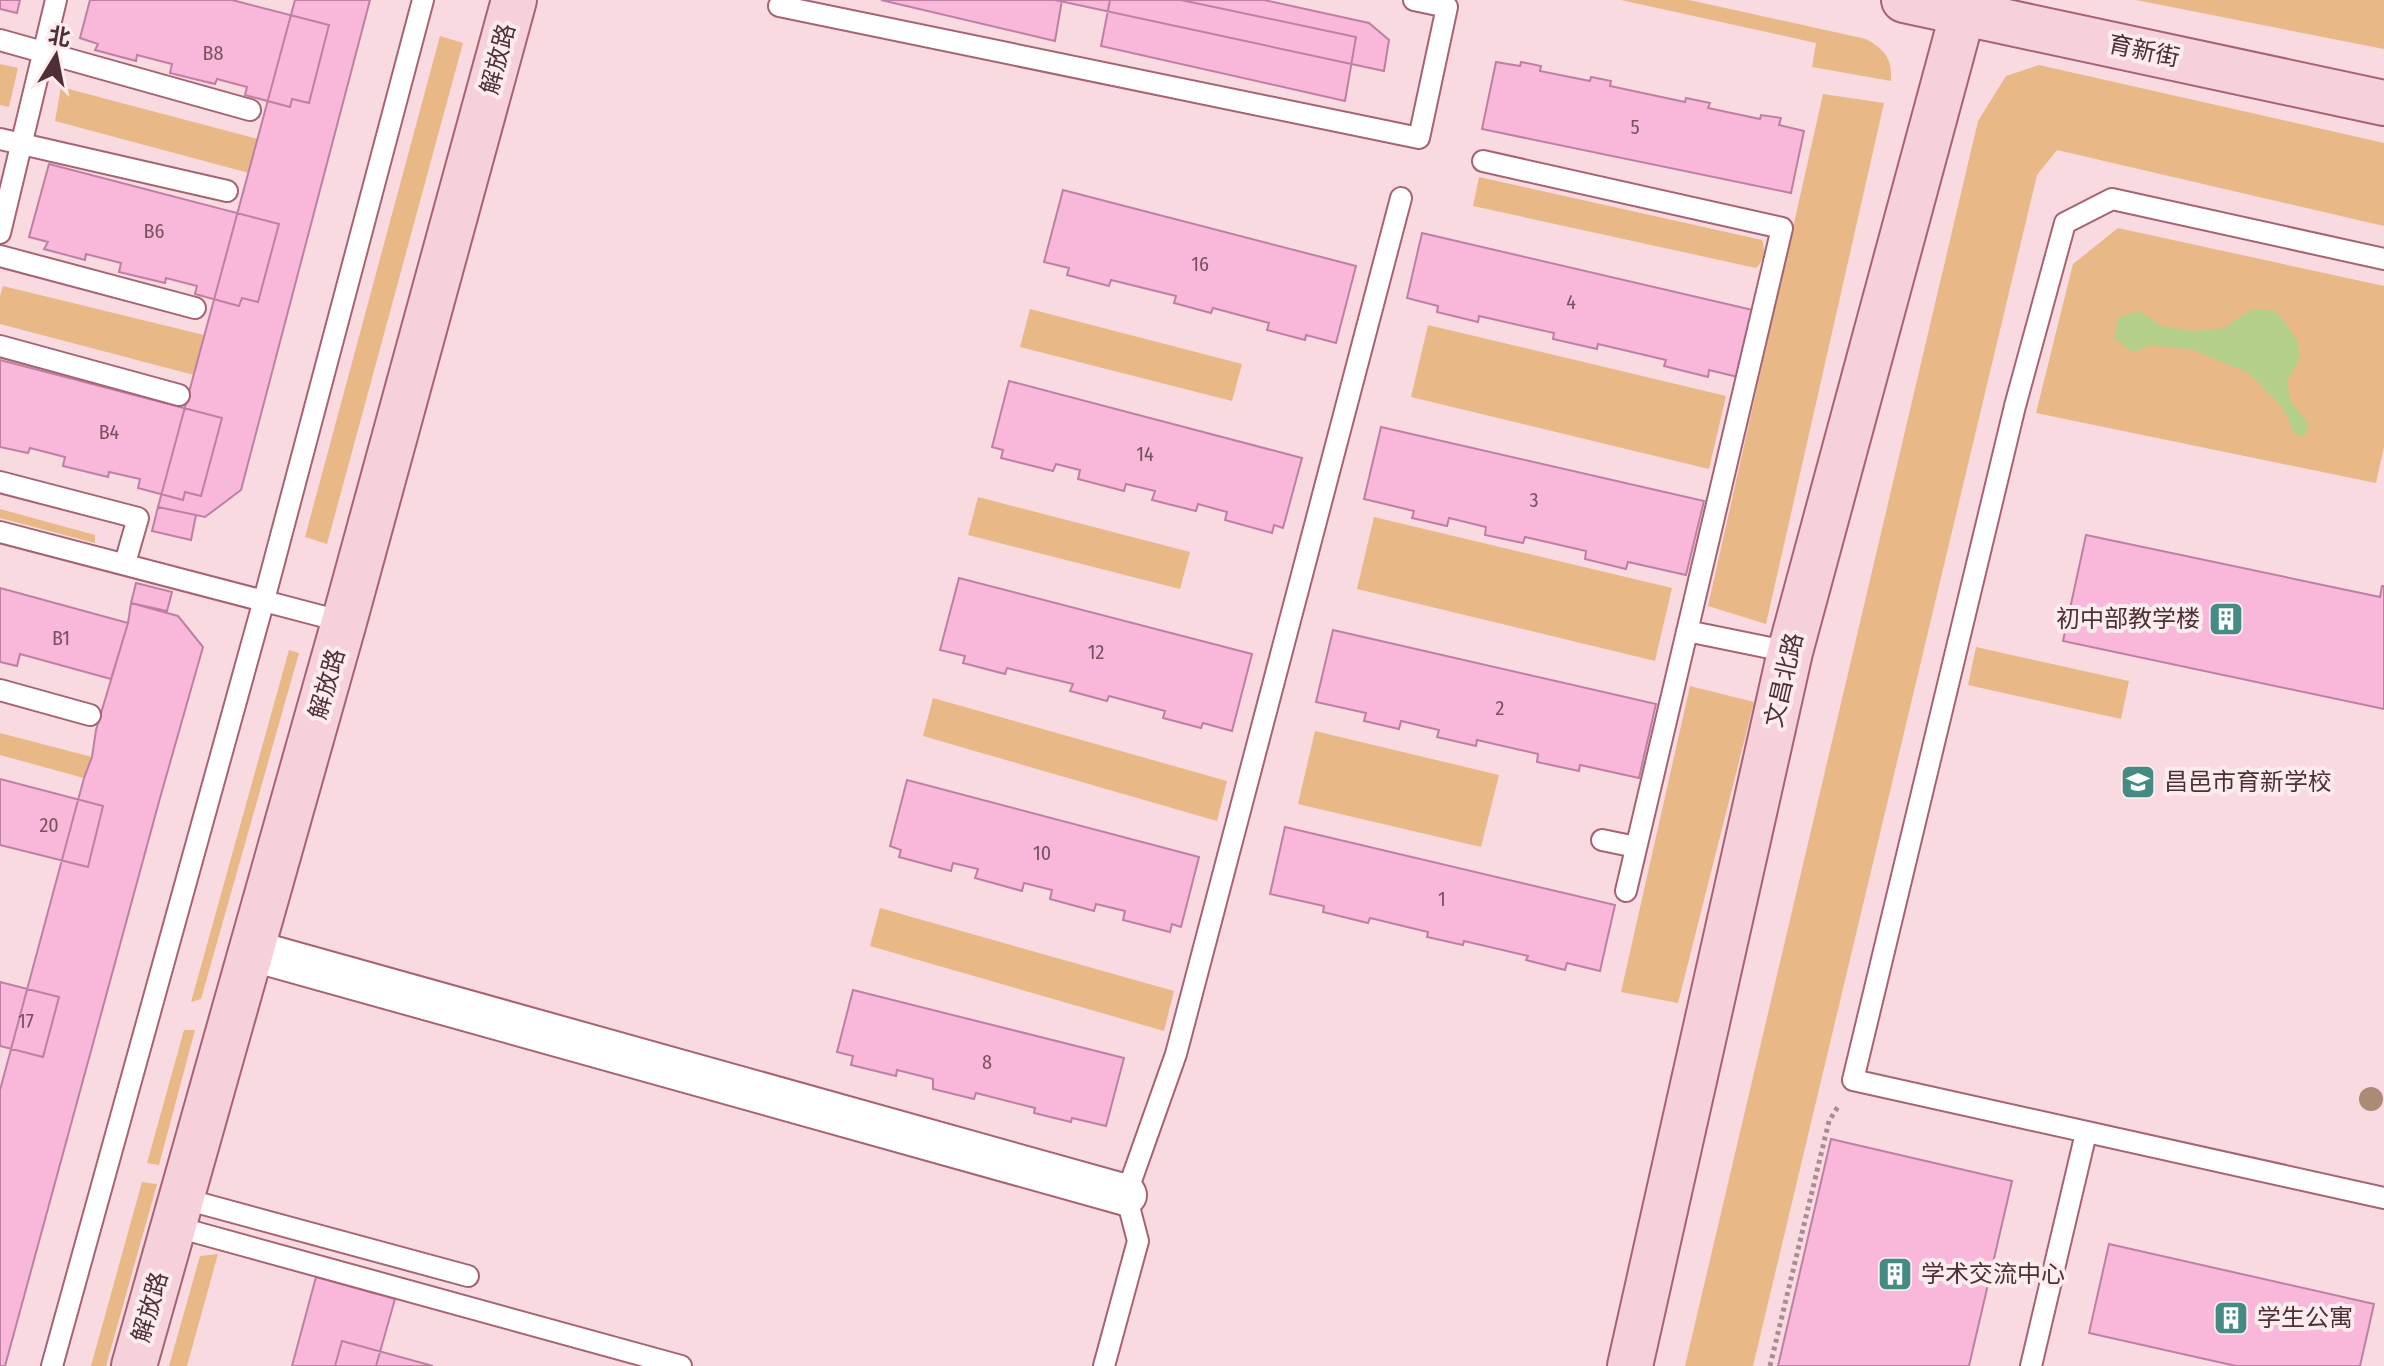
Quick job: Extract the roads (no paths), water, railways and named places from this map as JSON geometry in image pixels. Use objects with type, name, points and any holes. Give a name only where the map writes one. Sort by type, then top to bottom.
[{"type":"street","name":"解放路","points":[[134,1366],[344,622],[514,0]]},
{"type":"street","name":"育新街","points":[[1904,0],[1963,6],[2384,103]]},
{"type":"street","name":"文昌北路","points":[[1630,1366],[1790,652],[1963,6]]},
{"type":"street","points":[[250,950],[1126,1195]]},
{"type":"lane","points":[[0,233],[56,0]]},
{"type":"lane","points":[[52,1366],[264,600],[423,0]]},
{"type":"lane","points":[[779,6],[1419,138],[1447,7],[1414,0]]},
{"type":"lane","points":[[0,40],[250,110]]},
{"type":"lane","points":[[0,139],[227,191]]},
{"type":"lane","points":[[1483,161],[1782,228],[1626,891]]},
{"type":"lane","points":[[1104,1366],[1138,1241],[1126,1195],[1176,1054],[1401,198]]},
{"type":"lane","points":[[2384,259],[2112,199],[2065,223],[2015,406],[1853,1080],[2384,1198]]},
{"type":"lane","points":[[0,256],[195,308]]},
{"type":"lane","points":[[0,346],[179,395]]},
{"type":"lane","points":[[0,482],[138,518],[125,563]]},
{"type":"lane","points":[[0,532],[344,622]]},
{"type":"lane","points":[[1687,631],[1790,652]]},
{"type":"lane","points":[[0,690],[90,715]]},
{"type":"lane","points":[[1602,840],[1636,847]]},
{"type":"lane","points":[[2031,1366],[2086,1133]]},
{"type":"lane","points":[[177,1212],[468,1276]]},
{"type":"lane","points":[[177,1212],[681,1366]]},
{"type":"place","name":"初中部教学楼","points":[[2226,619]]},
{"type":"place","name":"昌邑市育新学校","points":[[2138,782]]},
{"type":"place","name":"学术交流中心","points":[[1895,1274]]},
{"type":"place","name":"学生公寓","points":[[2231,1318]]}]
